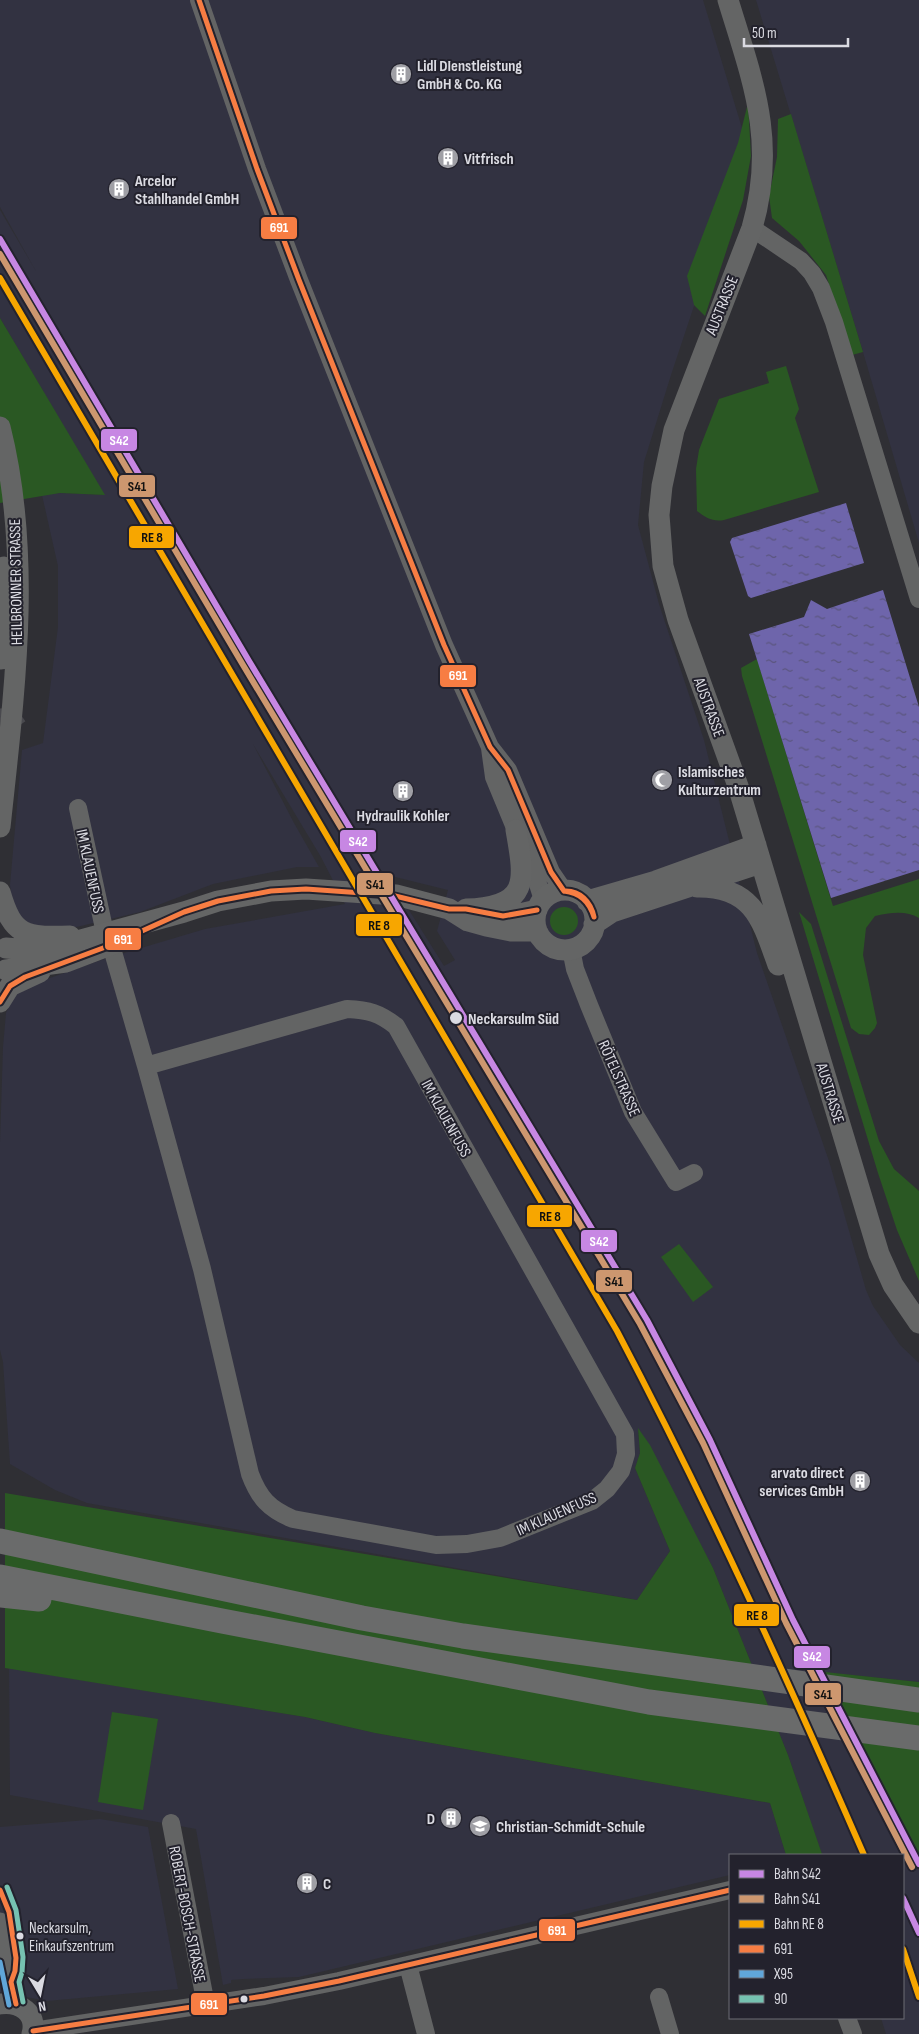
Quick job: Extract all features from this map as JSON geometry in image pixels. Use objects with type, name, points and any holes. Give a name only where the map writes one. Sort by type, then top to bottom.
[{"type":"highway","points":[[0,1541],[362,1618],[464,1636],[714,1673],[919,1700]]},
{"type":"highway","points":[[0,1577],[649,1702],[919,1738]]},
{"type":"highway","points":[[0,1595],[171,1611]]},
{"type":"main road","name":"AUSTRASSE","points":[[728,0],[760,110],[763,136],[763,163],[759,201],[752,228],[674,430],[665,468],[659,515],[663,566],[676,611],[738,786],[879,1254],[892,1285],[919,1322]]},
{"type":"main road","points":[[2,433],[20,498],[30,560],[26,708]]},
{"type":"main road","name":"HEILBRONNER STRASSE","points":[[0,827],[10,733],[18,611],[18,560],[14,509],[2,433]]},
{"type":"main road","name":"HEILBRONNER STRASSE","points":[[0,509],[4,560],[0,679]]},
{"type":"main road","points":[[457,909],[492,906],[505,901],[518,890],[522,880],[522,868],[516,830]]},
{"type":"main road","points":[[594,924],[612,912],[688,887],[758,854]]},
{"type":"main road","points":[[587,901],[758,854]]},
{"type":"main road","points":[[688,887],[704,887],[728,892],[746,901],[763,924],[778,967],[798,984]]},
{"type":"main road","points":[[3,944],[41,951],[103,938],[218,901],[271,891],[306,889],[396,895],[457,909],[503,916],[539,914],[556,892],[564,891],[577,893],[587,901],[594,916],[594,924],[589,938],[578,947],[571,950],[562,950],[547,944],[539,914]]},
{"type":"main road","points":[[0,892],[10,920],[18,929],[31,935],[103,938]]},
{"type":"main road","points":[[0,1002],[10,986],[26,977],[66,962],[103,938]]},
{"type":"main road","points":[[3,944],[8,956],[3,975],[66,962]]},
{"type":"main road","points":[[0,1923],[8,2004],[24,2008],[33,2022],[33,2032]]},
{"type":"street","points":[[199,0],[257,169],[299,280],[444,645],[490,747],[508,770],[551,872],[564,891]]},
{"type":"street","points":[[752,228],[801,261],[821,288],[837,331],[919,598]]},
{"type":"street","points":[[490,747],[494,777],[537,880],[539,914]]},
{"type":"street","name":"IM KLAUENFUSS","points":[[78,808],[103,938],[146,1066],[202,1269],[250,1474],[256,1491],[267,1504],[293,1519],[436,1545],[467,1544],[500,1538],[592,1500],[607,1489],[621,1471],[626,1454],[625,1434],[396,1026],[384,1017],[366,1010],[347,1009],[146,1066]]},
{"type":"street","name":"RÖTELSTRASSE","points":[[571,950],[589,1005],[633,1112],[676,1182],[694,1173]]},
{"type":"street","name":"ROBERT-BOSCH-STRASSE","points":[[171,1823],[206,2005]]},
{"type":"street","points":[[33,2032],[249,1999],[408,1965],[729,1890]]},
{"type":"street","points":[[408,1965],[426,2034]]},
{"type":"street","points":[[659,1998],[670,2034]]},
{"type":"street","points":[[847,2019],[853,2034]]},
{"type":"shaded area","points":[[0,0],[703,0],[742,128],[741,165],[644,462],[638,525],[659,604],[704,740],[757,953],[829,1161],[866,1290],[873,1306],[900,1345],[919,1363],[919,1682],[832,1673],[919,1856],[919,2034],[886,2034],[881,2019],[904,2019],[904,1854],[822,1854],[788,1755],[713,1568],[638,1429],[640,1453],[635,1468],[670,1551],[637,1600],[87,1503],[55,1490],[10,1464],[3,1362],[0,1350],[0,1143],[6,1013],[13,997],[30,985],[104,959],[205,929],[345,904],[321,857],[253,744],[319,867],[297,867],[213,884],[140,912],[68,929],[47,929],[22,921],[12,901],[10,885],[22,750],[43,743],[58,627],[58,566],[42,495],[61,493],[104,495],[0,318],[0,210],[37,273],[0,207]],"holes":[[[387,875],[448,890],[437,931],[455,960],[444,966]]]},
{"type":"shaded area","points":[[756,0],[919,0],[919,543],[863,352]]},
{"type":"shaded area","name":"Christian-Schmidt-Schule","points":[[9,1668],[305,1717],[375,1733],[770,1803],[786,1854],[729,1854],[729,1875],[299,1977],[231,1980],[231,1983],[223,1985],[196,1829],[10,1795]]},
{"type":"shaded area","points":[[100,1819],[148,1827],[178,1989],[47,2001],[0,1992],[0,1827]]},
{"type":"green space","points":[[748,103],[751,156],[743,200],[705,316],[694,305],[687,276],[738,143]]},
{"type":"green space","points":[[791,114],[863,352],[852,355],[826,275],[799,241],[772,218],[769,196],[777,157],[778,119]]},
{"type":"green space","points":[[0,318],[105,495],[60,493],[0,503]]},
{"type":"green space","points":[[786,366],[799,409],[795,418],[819,492],[724,520],[713,520],[697,511],[696,469],[699,450],[719,399],[769,383],[766,372]]},
{"type":"green space","points":[[757,659],[833,906],[919,879],[919,918],[903,913],[880,915],[875,916],[866,928],[863,955],[877,1023],[869,1035],[859,1034],[851,1028],[742,676],[741,668]]},
{"type":"green space","points":[[564,907],[574,911],[578,921],[574,931],[564,935],[554,931],[550,921],[554,911]]},
{"type":"green space","points":[[799,912],[811,924],[879,1141],[894,1169],[919,1191],[919,1281],[897,1230],[878,1173]]},
{"type":"green space","points":[[679,1244],[713,1287],[693,1302],[661,1257]]},
{"type":"green space","points":[[638,1428],[650,1445],[713,1568],[788,1755],[822,1854],[786,1854],[770,1803],[375,1733],[305,1717],[5,1668],[5,1493],[637,1600],[670,1551],[635,1468],[640,1453]]},
{"type":"green space","points":[[825,1672],[919,1682],[919,1857]]},
{"type":"green space","points":[[112,1712],[158,1719],[143,1810],[98,1802]]},
{"type":"water","points":[[846,503],[864,563],[751,598],[748,596],[730,542],[732,538]]},
{"type":"water","points":[[883,590],[919,707],[919,870],[831,898],[749,634],[804,617],[811,600],[827,609]]},
{"type":"tunnel","points":[[0,719],[12,718],[26,708]]},
{"type":"rail line","name":"S42","points":[[0,239],[249,661],[647,1320],[710,1440],[793,1620],[919,1864]]},
{"type":"rail line","name":"S41","points":[[0,254],[243,665],[640,1324],[703,1443],[786,1623],[912,1867]]},
{"type":"rail line","name":"S42","points":[[904,1900],[919,1933]]},
{"type":"transit line","name":"691","points":[[199,0],[257,169],[299,280],[444,645],[490,747],[508,770],[551,872],[564,891]]},
{"type":"transit line","points":[[0,278],[617,1331],[714,1525],[806,1722],[864,1854]]},
{"type":"transit line","name":"691","points":[[0,1002],[10,986],[25,977],[111,945],[184,912],[218,901],[271,891],[306,889],[391,895],[449,909],[466,909],[503,916],[537,910]]},
{"type":"transit line","name":"691","points":[[564,891],[575,894],[587,902],[594,917]]},
{"type":"transit line","name":"691","points":[[564,891],[570,891],[584,898],[590,906],[594,917]]},
{"type":"transit line","name":"90","points":[[7,1887],[16,1910],[23,1957],[19,1982],[23,2002]]},
{"type":"transit line","name":"691","points":[[0,1890],[9,1912],[16,1958],[15,1971],[11,1982],[16,2004]]},
{"type":"transit line","name":"691","points":[[33,2031],[264,1996],[339,1981],[729,1890]]},
{"type":"transit line","points":[[904,1952],[919,1997]]},
{"type":"transit line","name":"X95","points":[[0,1962],[9,2005]]},
{"type":"place","name":"Lidl DIenstleistung GmbH & Co. KG","points":[[401,74]]},
{"type":"place","name":"Vitfrisch","points":[[448,158]]},
{"type":"place","name":"Arcelor Stahlhandel GmbH","points":[[119,189]]},
{"type":"place","name":"Islamisches Kulturzentrum","points":[[662,780]]},
{"type":"place","name":"Hydraulik Kohler","points":[[403,791]]},
{"type":"place","name":"Neckarsulm Süd","points":[[456,1018]]},
{"type":"place","name":"arvato direct services GmbH","points":[[860,1481]]},
{"type":"place","name":"D","points":[[451,1818]]},
{"type":"place","name":"Christian-Schmidt-Schule","points":[[480,1826]]},
{"type":"place","name":"C","points":[[307,1883]]},
{"type":"place","name":"Neckarsulm, Einkaufszentrum","points":[[20,1936]]}]
